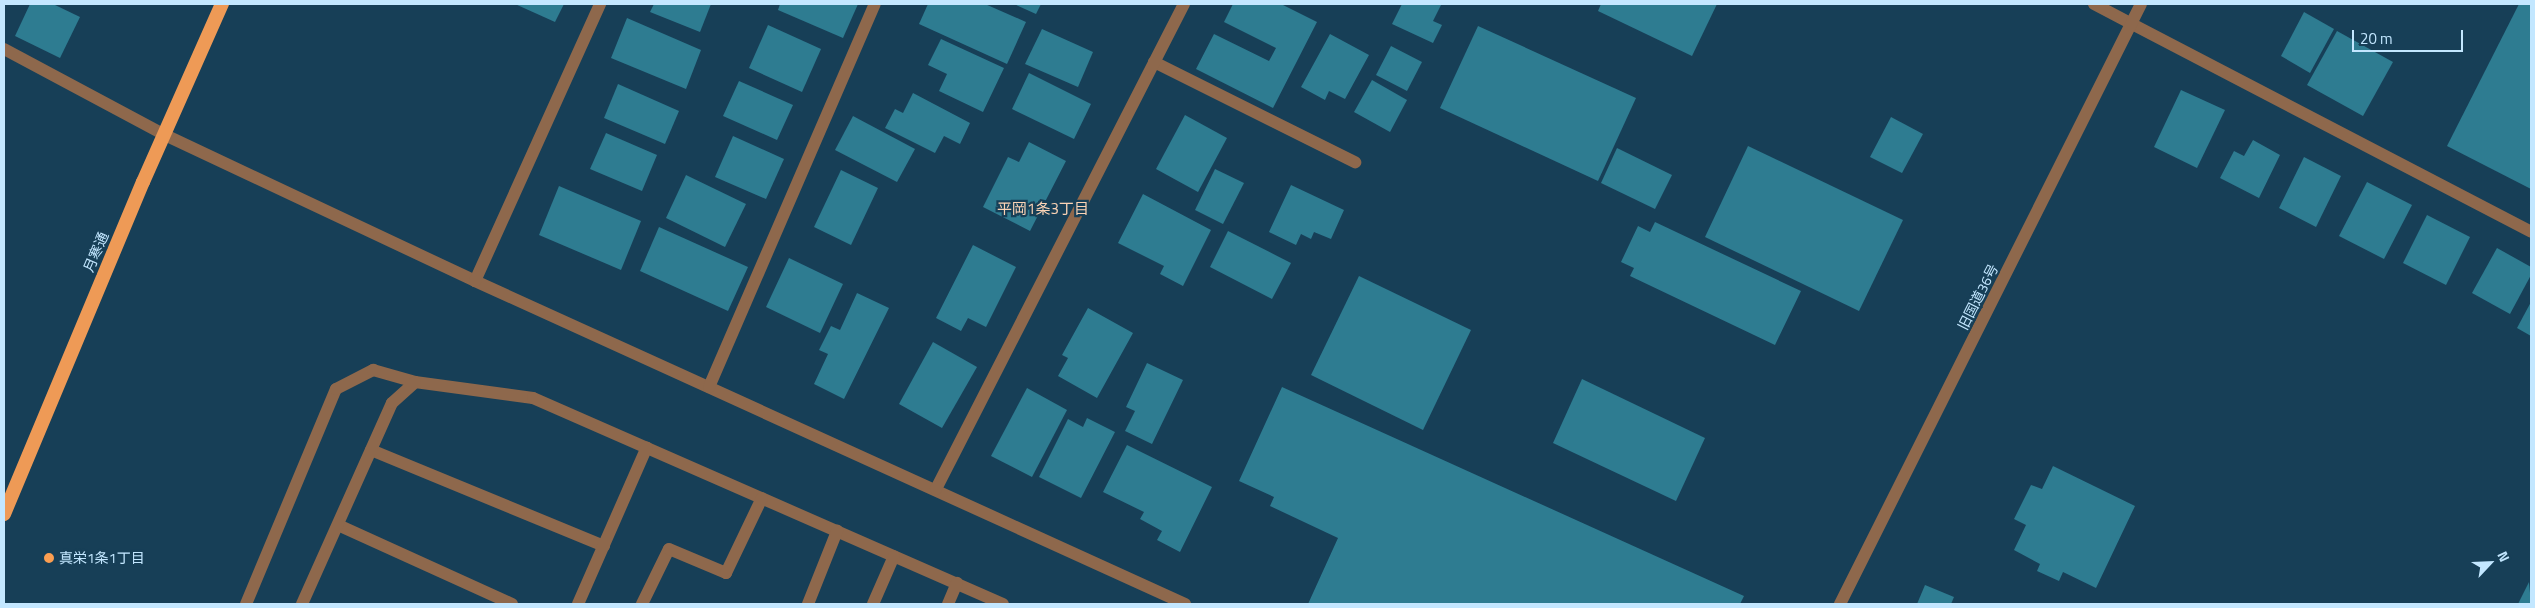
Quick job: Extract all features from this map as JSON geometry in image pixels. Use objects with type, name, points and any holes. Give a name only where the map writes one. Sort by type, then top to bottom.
[{"type":"highway","name":"月寒通","points":[[4,514],[222,4]]},
{"type":"street","points":[[475,281],[600,4]]},
{"type":"street","points":[[708,387],[875,4]]},
{"type":"street","points":[[936,489],[1184,4]]},
{"type":"street","points":[[2094,4],[2531,232]]},
{"type":"street","name":"旧国道36号","points":[[1840,604],[2141,4]]},
{"type":"street","points":[[4,49],[165,135],[475,281],[936,489],[1185,604]]},
{"type":"street","points":[[1154,62],[1355,162]]},
{"type":"street","points":[[246,604],[336,389],[373,370],[415,382],[533,398],[1003,604]]},
{"type":"street","points":[[307,603],[338,525],[392,403],[415,382]]},
{"type":"street","points":[[578,604],[647,448]]},
{"type":"street","points":[[371,450],[604,546]]},
{"type":"street","points":[[642,604],[670,549],[726,573],[762,498]]},
{"type":"street","points":[[338,525],[512,604]]},
{"type":"street","points":[[808,604],[838,531]]},
{"type":"street","points":[[873,604],[894,556]]},
{"type":"street","points":[[948,604],[957,584]]},
{"type":"building","points":[[30,4],[53,4],[80,17],[60,58],[15,36]]},
{"type":"building","points":[[515,4],[564,4],[555,22]]},
{"type":"building","points":[[654,4],[711,4],[700,32],[650,12]]},
{"type":"building","points":[[780,4],[858,4],[843,38],[778,10]]},
{"type":"building","points":[[928,4],[985,4],[1026,22],[1007,64],[919,24]]},
{"type":"building","points":[[1014,4],[1041,4],[1036,14]]},
{"type":"building","points":[[1233,4],[1281,4],[1317,22],[1273,108],[1196,69],[1214,34],[1269,61],[1276,48],[1224,22]]},
{"type":"building","points":[[1402,4],[1441,5],[1433,21],[1442,25],[1433,43],[1392,24]]},
{"type":"building","points":[[1601,4],[1717,4],[1692,56],[1598,11]]},
{"type":"building","points":[[2519,4],[2531,4],[2531,189],[2447,146]]},
{"type":"building","points":[[2304,12],[2334,29],[2310,73],[2281,56]]},
{"type":"building","points":[[627,18],[701,50],[686,89],[611,58]]},
{"type":"building","points":[[768,25],[821,49],[802,92],[749,68]]},
{"type":"building","points":[[1478,26],[1636,98],[1598,181],[1440,108]]},
{"type":"building","points":[[1042,29],[1093,52],[1078,87],[1025,64]]},
{"type":"building","points":[[2337,31],[2393,62],[2363,116],[2307,85]]},
{"type":"building","points":[[1330,34],[1369,55],[1345,99],[1329,91],[1325,100],[1301,87]]},
{"type":"building","points":[[941,39],[1004,68],[983,112],[939,91],[947,74],[928,65]]},
{"type":"building","points":[[1391,46],[1422,62],[1407,91],[1376,75]]},
{"type":"building","points":[[1029,73],[1091,104],[1074,139],[1012,109]]},
{"type":"building","points":[[1372,80],[1407,100],[1390,132],[1354,112]]},
{"type":"building","points":[[739,81],[793,105],[777,140],[723,116]]},
{"type":"building","points":[[618,84],[679,111],[665,144],[604,118]]},
{"type":"building","points":[[2181,90],[2225,110],[2197,168],[2154,147]]},
{"type":"building","points":[[913,93],[970,123],[960,144],[944,136],[935,153],[885,128],[895,109],[903,113]]},
{"type":"building","points":[[1185,115],[1227,138],[1198,192],[1156,169]]},
{"type":"building","points":[[853,116],[915,149],[897,182],[835,150]]},
{"type":"building","points":[[1891,117],[1923,134],[1902,173],[1870,157]]},
{"type":"building","points":[[606,133],[657,155],[642,191],[590,169]]},
{"type":"building","points":[[733,136],[784,159],[766,199],[715,177]]},
{"type":"building","points":[[2253,140],[2280,155],[2259,198],[2220,178],[2234,151],[2244,156]]},
{"type":"building","points":[[1029,142],[1066,161],[1030,231],[983,207],[1008,157],[1019,162]]},
{"type":"building","points":[[1748,146],[1903,220],[1859,311],[1705,237]]},
{"type":"building","points":[[1617,148],[1672,175],[1655,209],[1601,183]]},
{"type":"building","points":[[2304,157],[2341,176],[2316,227],[2279,208]]},
{"type":"building","points":[[1215,169],[1244,183],[1223,224],[1195,210]]},
{"type":"building","points":[[841,170],[878,188],[851,245],[814,227]]},
{"type":"building","points":[[686,175],[746,204],[725,247],[666,218]]},
{"type":"building","points":[[2367,182],[2412,205],[2384,259],[2339,236]]},
{"type":"building","points":[[1291,185],[1344,210],[1331,239],[1314,232],[1311,239],[1301,234],[1296,245],[1269,232]]},
{"type":"building","points":[[559,186],[641,221],[621,270],[539,235]]},
{"type":"building","points":[[1143,194],[1211,230],[1183,286],[1160,274],[1164,266],[1118,243]]},
{"type":"building","points":[[2427,215],[2470,237],[2446,285],[2403,263]]},
{"type":"building","points":[[1655,222],[1801,291],[1775,345],[1630,276],[1634,268],[1621,262],[1638,226],[1650,232]]},
{"type":"building","points":[[659,227],[748,267],[728,311],[640,271]]},
{"type":"building","points":[[1228,231],[1291,263],[1272,299],[1210,267]]},
{"type":"building","points":[[973,245],[1016,267],[986,327],[968,318],[961,331],[936,318]]},
{"type":"building","points":[[2497,248],[2531,267],[2531,275],[2510,314],[2472,293]]},
{"type":"building","points":[[789,258],[843,284],[820,333],[766,307]]},
{"type":"building","points":[[1359,276],[1471,330],[1423,430],[1311,375]]},
{"type":"building","points":[[857,293],[889,308],[844,399],[814,384],[828,354],[819,350],[831,326],[840,330]]},
{"type":"building","points":[[2531,302],[2531,336],[2517,328]]},
{"type":"building","points":[[1088,308],[1133,333],[1097,398],[1058,376],[1068,358],[1062,355]]},
{"type":"building","points":[[933,342],[977,367],[942,428],[899,404]]},
{"type":"building","points":[[1147,363],[1183,380],[1152,444],[1125,431],[1135,411],[1126,407]]},
{"type":"building","points":[[1582,379],[1705,438],[1676,501],[1553,443]]},
{"type":"building","points":[[1282,387],[1744,596],[1740,604],[1308,604],[1338,538],[1270,506],[1274,497],[1239,481]]},
{"type":"building","points":[[1027,388],[1067,410],[1032,477],[991,456]]},
{"type":"building","points":[[1087,418],[1115,432],[1081,498],[1039,477],[1068,419],[1083,427]]},
{"type":"building","points":[[1127,445],[1212,487],[1180,552],[1157,540],[1162,531],[1140,519],[1144,512],[1103,492]]},
{"type":"building","points":[[2053,466],[2135,506],[2096,588],[2063,572],[2059,581],[2037,571],[2040,564],[2014,550],[2026,525],[2014,519],[2031,485],[2042,489]]},
{"type":"building","points":[[2529,582],[2531,604],[2518,604]]},
{"type":"building","points":[[1925,585],[1954,597],[1951,604],[1917,604]]},
{"type":"place","name":"真栄1条1丁目","points":[[49,558]]},
{"type":"district","name":"平岡1条3丁目","points":[[1043,209]]}]
